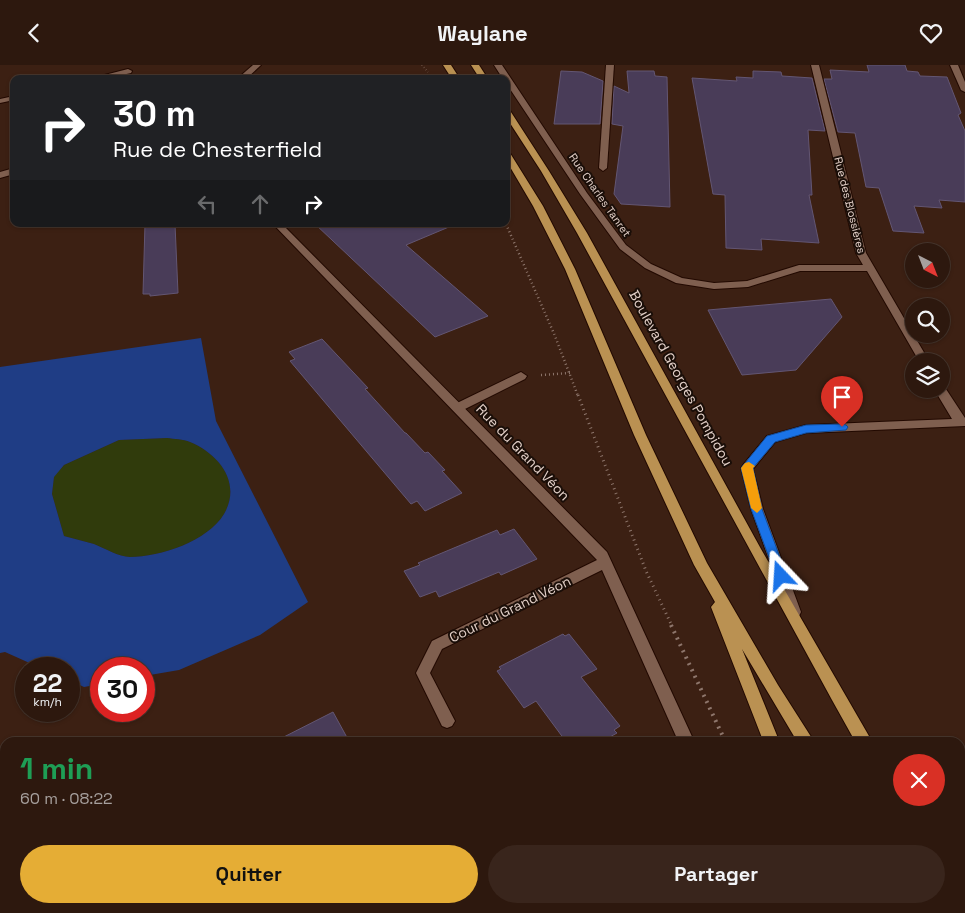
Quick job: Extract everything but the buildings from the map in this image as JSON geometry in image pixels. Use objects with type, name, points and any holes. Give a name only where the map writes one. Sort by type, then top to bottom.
[{"type":"main road","name":"Boulevard Georges Pompidou","points":[[510,117],[530,145],[629,319],[805,643],[861,737]]},
{"type":"main road","points":[[510,160],[538,206],[570,269],[640,435],[701,565],[770,737]]},
{"type":"main road","points":[[701,565],[773,690],[803,737]]},
{"type":"street","points":[[246,75],[257,65]]},
{"type":"street","points":[[603,168],[610,65]]},
{"type":"street","name":"Rue des Blossières","points":[[815,65],[861,253],[919,353]]},
{"type":"street","points":[[954,65],[965,90]]},
{"type":"street","points":[[106,75],[126,68]]},
{"type":"street","name":"Rue Charles Tanret","points":[[510,83],[584,194],[623,247],[648,266],[680,281],[714,286],[748,284],[799,269],[869,269]]},
{"type":"street","name":"Rue du Grand Véon","points":[[280,227],[459,407],[602,556],[684,737]]},
{"type":"street","points":[[459,407],[521,376]]},
{"type":"street","points":[[946,398],[962,422]]},
{"type":"street","points":[[805,643],[757,509],[747,468],[771,439],[806,429],[962,422]]},
{"type":"street","name":"Cour du Grand Véon","points":[[447,721],[422,673],[436,645],[605,562]]},
{"type":"path","points":[[507,227],[570,373],[646,571],[723,737]]},
{"type":"path","points":[[521,376],[570,373]]},
{"type":"green space","points":[[167,438],[187,441],[201,447],[225,471],[229,481],[229,502],[217,524],[195,539],[169,551],[130,557],[121,556],[94,544],[64,536],[52,494],[54,476],[64,465],[119,440]]},
{"type":"water","points":[[201,338],[216,421],[308,602],[260,635],[179,670],[155,674],[155,657],[90,657],[90,686],[84,687],[80,685],[80,657],[16,657],[5,652],[0,653],[0,367]],"holes":[[[167,438],[181,440],[201,447],[225,471],[229,481],[229,502],[217,524],[195,539],[169,551],[130,557],[121,556],[94,544],[64,536],[52,494],[54,477],[64,465],[119,440]]]},
{"type":"slow traffic","points":[[749,466],[747,468],[757,508]]},
{"type":"route","points":[[781,576],[757,509],[747,468],[771,439],[806,429],[842,427]]}]
